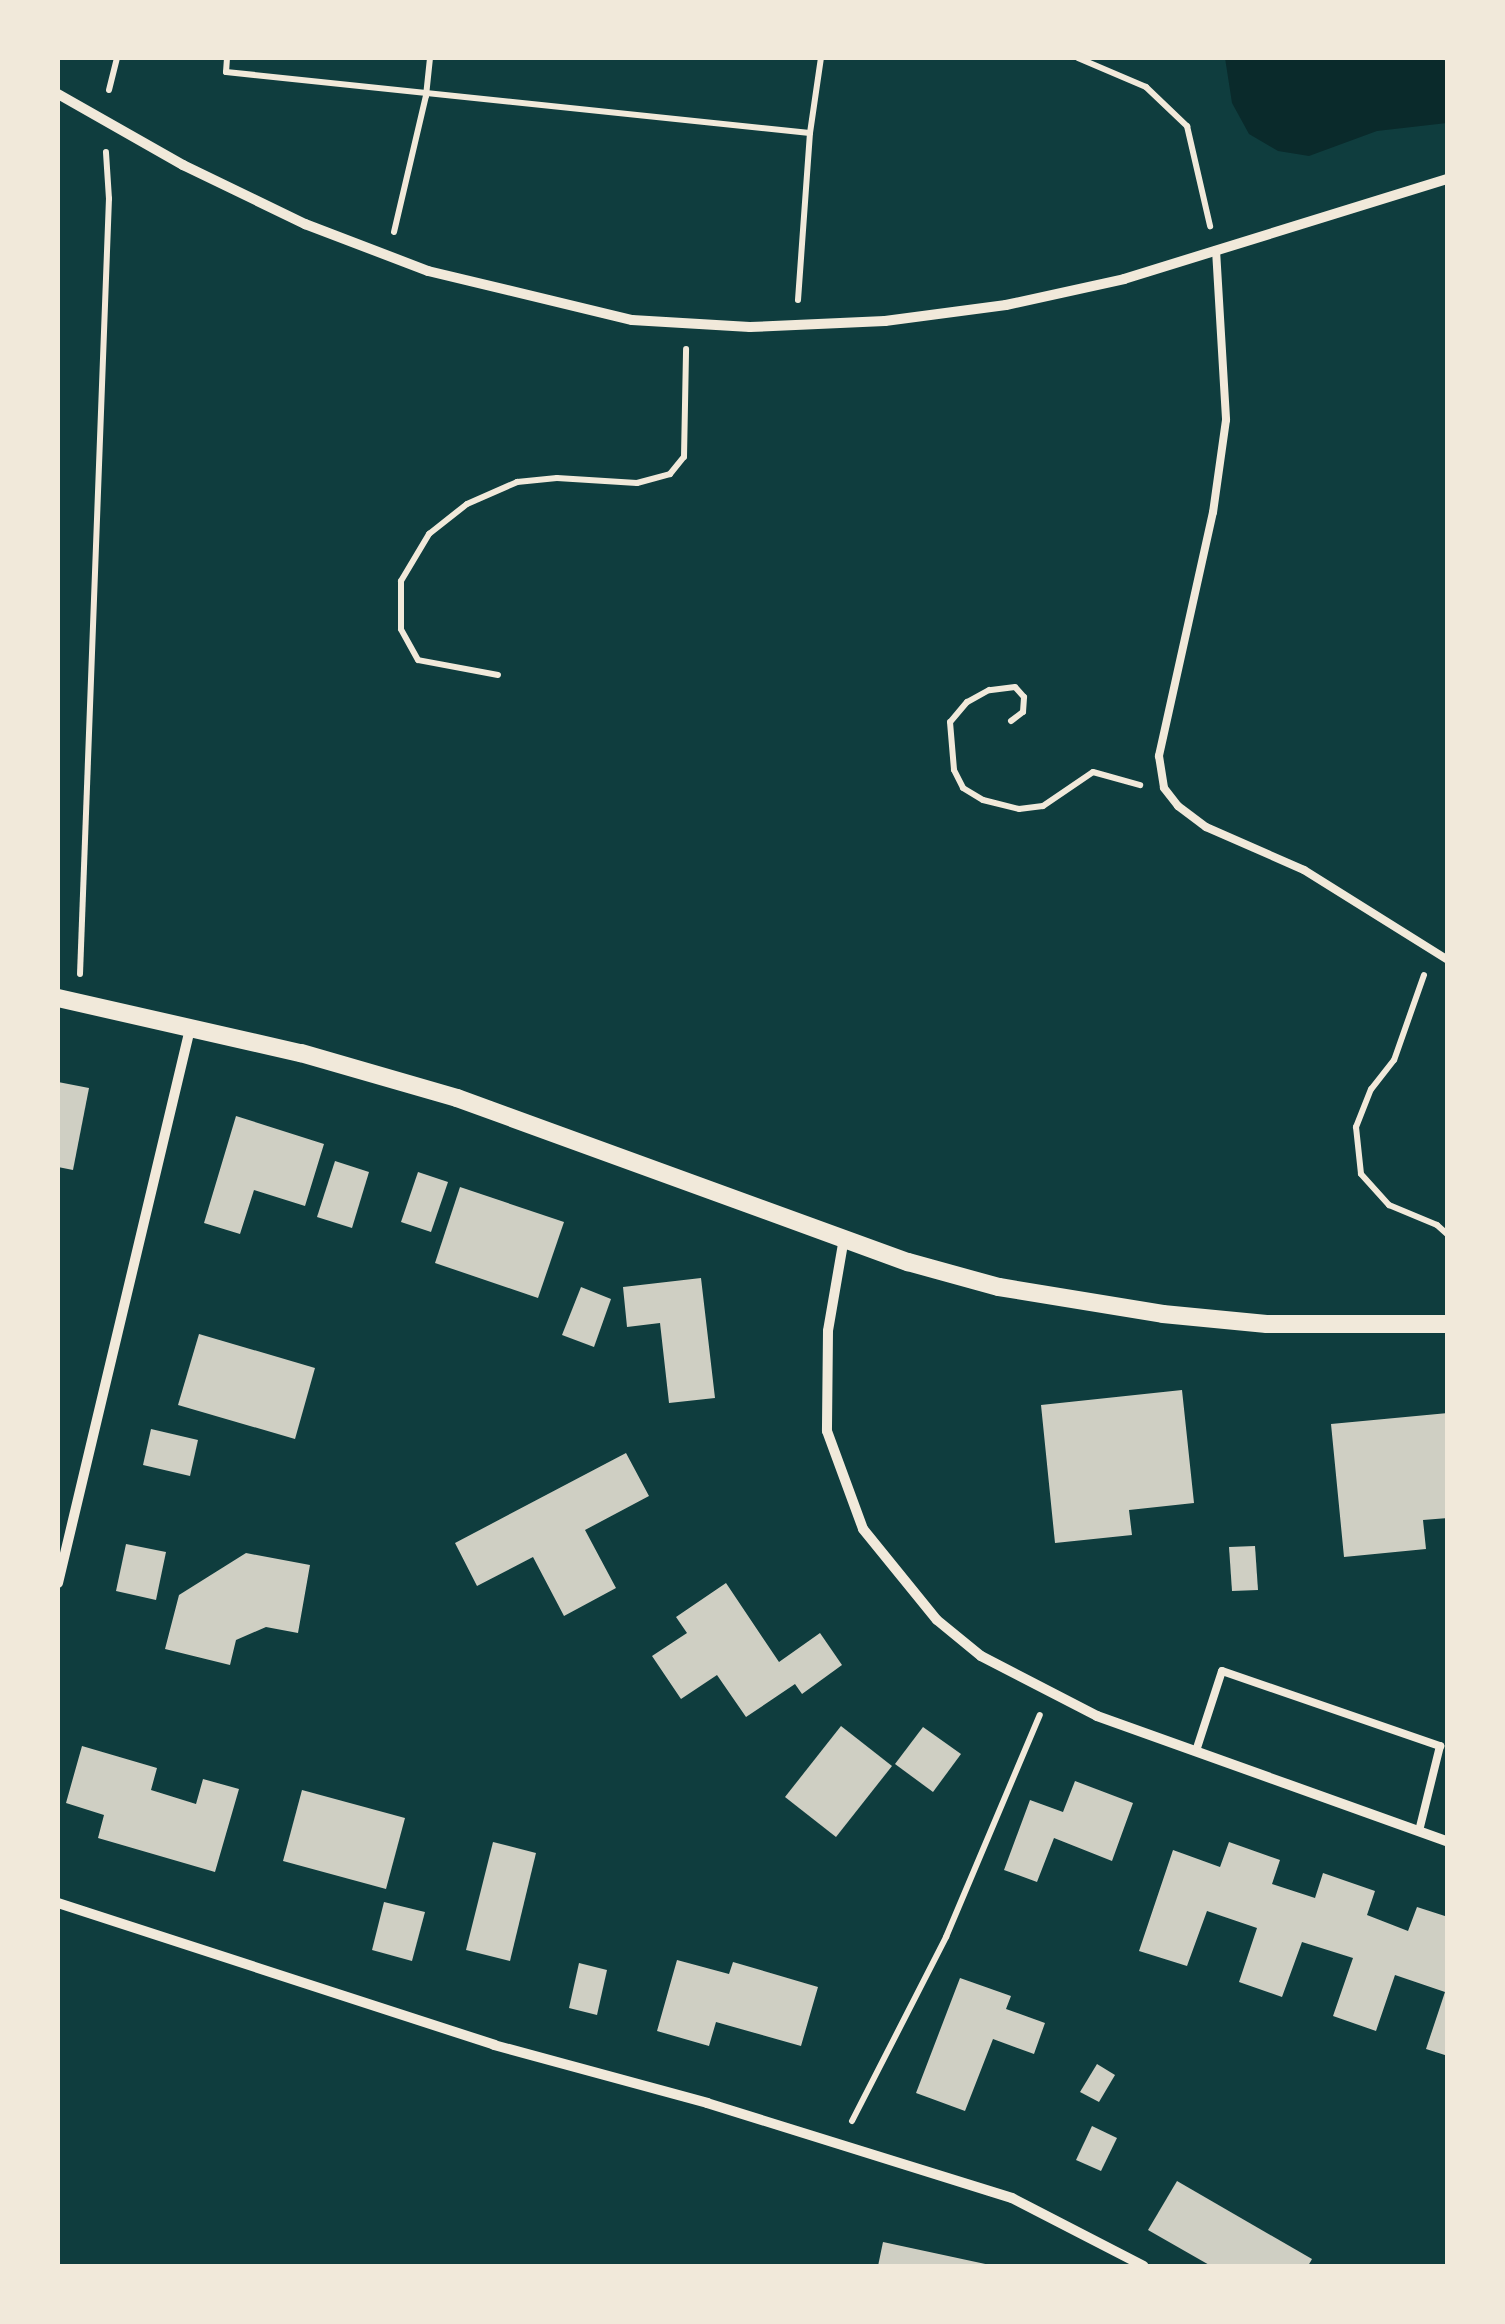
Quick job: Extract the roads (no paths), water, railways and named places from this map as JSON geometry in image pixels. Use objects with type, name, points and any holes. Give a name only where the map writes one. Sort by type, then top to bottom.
[{"type":"street","points":[[58,94],[288,215],[428,271],[632,320],[797,325],[885,321],[1006,305],[1124,279],[1448,178]]},
{"type":"street","points":[[58,998],[301,1053],[457,1098],[908,1262],[999,1287],[1163,1314],[1267,1324],[1448,1324]]},
{"type":"street","points":[[58,1584],[190,1029]]},
{"type":"street","points":[[844,1238],[828,1331],[824,1405],[852,1508],[886,1562],[937,1620],[982,1656],[1049,1693],[1448,1842]]},
{"type":"street","points":[[58,1903],[477,2039],[1012,2198],[1144,2266]]},
{"type":"lane","points":[[1216,250],[1226,420],[1213,512],[1159,756],[1164,788],[1178,806],[1206,827],[1304,870],[1448,960]]},
{"type":"lane","points":[[1196,1751],[1222,1671],[1440,1746],[1419,1832]]},
{"type":"water","points":[[1225,58],[1439,58],[1447,62],[1447,123],[1377,131],[1309,156],[1278,151],[1249,134],[1232,103]]}]
